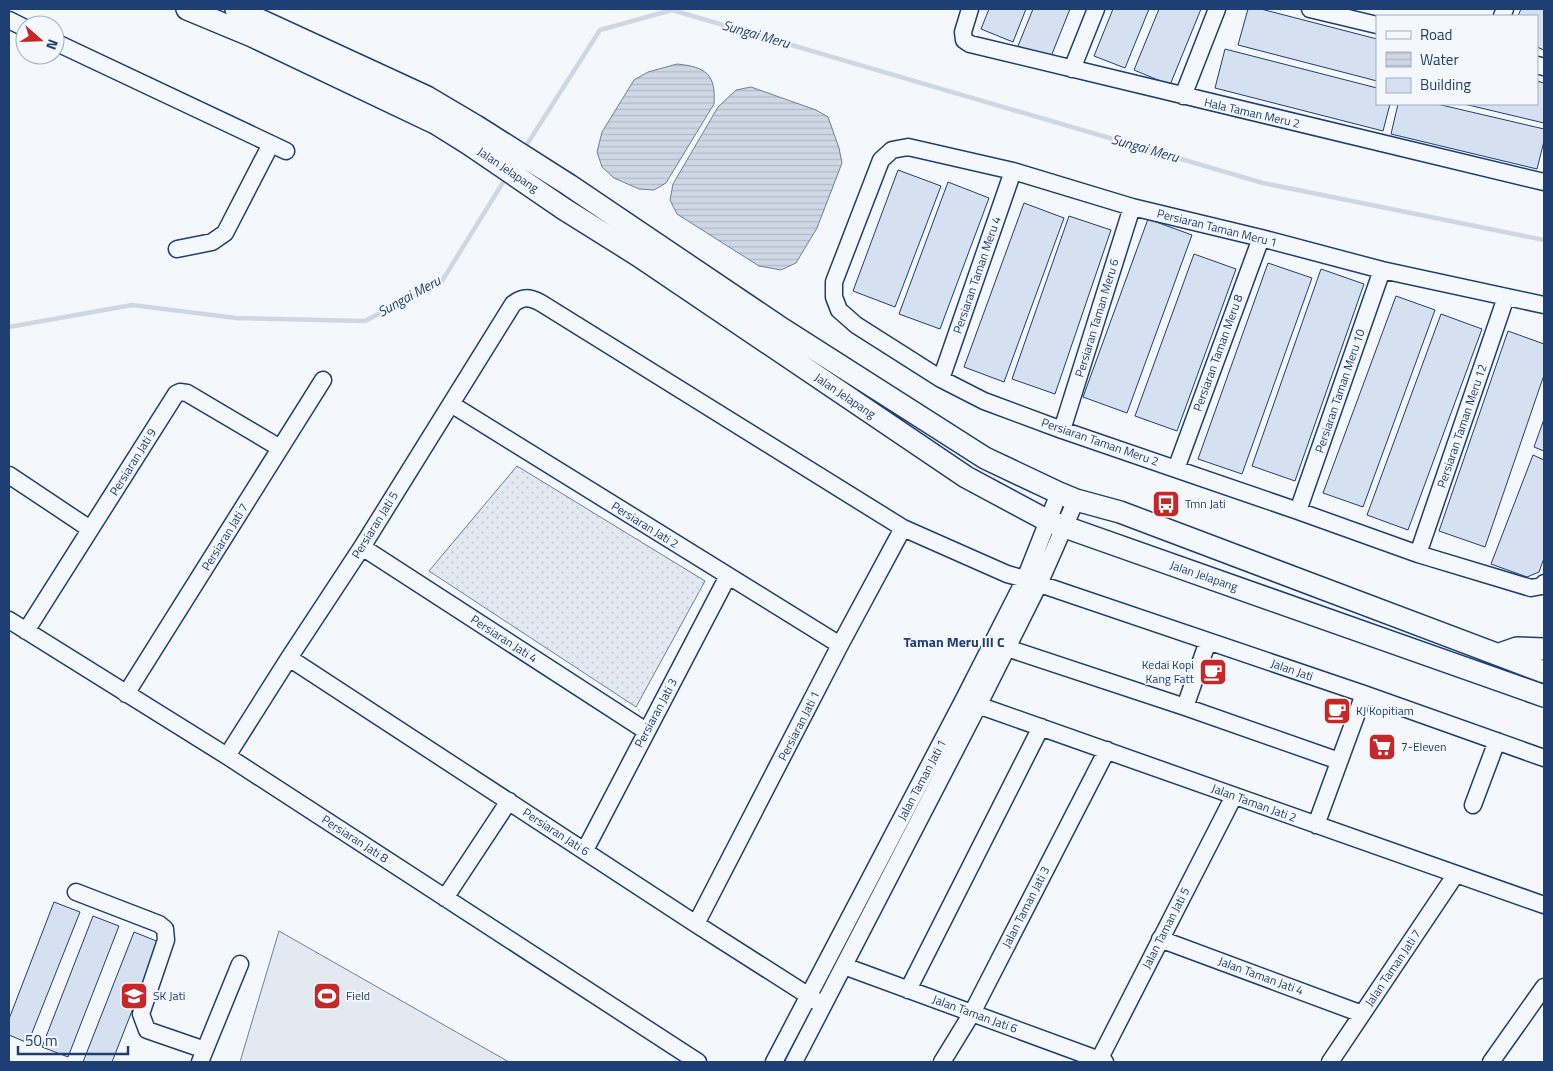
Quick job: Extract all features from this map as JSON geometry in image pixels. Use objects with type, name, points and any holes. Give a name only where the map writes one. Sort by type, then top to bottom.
[{"type":"main road","name":"Jalan Jelapang","points":[[187,9],[252,36],[437,124],[472,135],[569,185],[778,326],[985,458],[1068,496],[1120,512],[1544,672]]},
{"type":"main road","name":"Jalan Jelapang","points":[[236,9],[427,97],[564,209],[639,256],[966,477],[1057,524],[1544,696]]},
{"type":"main road","points":[[1500,654],[1517,648],[1540,650],[1544,648]]},
{"type":"street","name":"Hala Taman Meru 2","points":[[970,9],[964,25],[963,37],[970,44],[1544,182]]},
{"type":"street","points":[[1072,69],[1096,9]]},
{"type":"street","points":[[1183,96],[1217,9]]},
{"type":"street","points":[[1310,9],[1376,25]]},
{"type":"street","points":[[65,47],[286,152]]},
{"type":"street","points":[[177,249],[212,242],[225,233],[271,144]]},
{"type":"street","name":"Persiaran Taman Meru 1","points":[[892,150],[908,147],[1013,171],[1132,207],[1382,270],[1544,305]]},
{"type":"street","name":"Persiaran Taman Meru 2","points":[[892,150],[882,160],[878,168],[834,282],[834,297],[839,310],[856,325],[941,379],[984,400],[1062,430],[1418,554],[1531,588],[1544,584]]},
{"type":"street","name":"Persiaran Taman Meru 4","points":[[941,379],[1013,171]]},
{"type":"street","name":"Persiaran Taman Meru 6","points":[[1062,430],[1132,207]]},
{"type":"street","name":"Persiaran Taman Meru 8","points":[[1176,469],[1261,238]]},
{"type":"street","name":"Persiaran Taman Meru 10","points":[[1298,511],[1382,270]]},
{"type":"street","name":"Persiaran Jati 5","points":[[228,756],[289,658],[362,547],[513,304],[524,298]]},
{"type":"street","name":"Jalan Jati","points":[[524,298],[533,299],[541,303],[902,528],[1007,574],[1208,640],[1544,758]]},
{"type":"street","name":"Persiaran Taman Meru 12","points":[[1418,554],[1506,298]]},
{"type":"street","name":"Persiaran Jati 7","points":[[126,694],[323,380]]},
{"type":"street","name":"Persiaran Jati 9","points":[[26,631],[172,400],[180,392],[187,393],[280,448]]},
{"type":"street","name":"Persiaran Jati 2","points":[[451,404],[840,645]]},
{"type":"street","points":[[9,475],[90,529]]},
{"type":"street","name":"Jalan Taman Jati 1","points":[[794,1062],[844,966],[1032,581],[1068,496]]},
{"type":"street","name":"Persiaran Jati 1","points":[[696,924],[902,528]]},
{"type":"street","name":"Persiaran Jati 4","points":[[362,547],[646,731]]},
{"type":"street","name":"Persiaran Jati 3","points":[[585,850],[728,576]]},
{"type":"street","name":"Jalan Taman Jati 1","points":[[774,1062],[971,703],[1007,648],[1032,581]]},
{"type":"street","name":"Persiaran Jati 8","points":[[9,620],[228,756],[698,1062]]},
{"type":"street","points":[[1185,706],[1208,640]]},
{"type":"street","points":[[1007,648],[1185,706],[1339,761]]},
{"type":"street","name":"Persiaran Jati 6","points":[[289,658],[823,1005]]},
{"type":"street","points":[[1316,825],[1364,694]]},
{"type":"street","name":"Jalan Taman Jati 2","points":[[971,703],[1544,905]]},
{"type":"street","points":[[908,990],[1041,727]]},
{"type":"street","points":[[1474,805],[1497,741]]},
{"type":"street","name":"Jalan Taman Jati 3","points":[[942,1062],[972,1013],[1106,750]]},
{"type":"street","name":"Jalan Taman Jati 5","points":[[1102,1061],[1160,939],[1234,796]]},
{"type":"street","points":[[445,898],[509,801]]},
{"type":"street","name":"Jalan Taman Jati 7","points":[[1330,1062],[1456,874]]},
{"type":"street","points":[[76,892],[159,924],[164,929],[166,940],[141,1014],[147,1030],[202,1056],[240,964]]},
{"type":"street","name":"Jalan Taman Jati 4","points":[[1160,939],[1362,1014]]},
{"type":"street","name":"Jalan Taman Jati 6","points":[[844,966],[1102,1061]]},
{"type":"street","points":[[1491,1062],[1544,987]]},
{"type":"shaded area","points":[[517,466],[705,581],[636,707],[429,571]]},
{"type":"shaded area","name":"Field","points":[[279,931],[509,1062],[240,1062]]},
{"type":"water","points":[[677,64],[695,67],[707,74],[713,86],[714,104],[666,183],[654,190],[639,189],[614,178],[602,167],[597,152],[602,132],[634,80],[648,72]]},
{"type":"water","points":[[751,87],[816,110],[828,117],[842,163],[817,228],[796,263],[781,270],[759,266],[677,214],[670,200],[673,184],[718,107],[736,90]]},
{"type":"building","points":[[989,9],[1026,9],[1013,42],[981,29]]},
{"type":"building","points":[[1033,9],[1070,9],[1050,59],[1018,46]]},
{"type":"building","points":[[1113,9],[1149,9],[1125,68],[1094,56]]},
{"type":"building","points":[[1159,9],[1201,9],[1170,85],[1134,70]]},
{"type":"building","points":[[1248,9],[1261,9],[1376,39],[1376,81],[1238,45]]},
{"type":"building","points":[[1521,9],[1544,9],[1544,50],[1538,47],[1538,15],[1518,15]]},
{"type":"building","points":[[1225,49],[1376,88],[1376,105],[1390,105],[1383,131],[1215,88]]},
{"type":"building","points":[[1538,81],[1544,83],[1544,123],[1468,105],[1538,105]]},
{"type":"building","points":[[1398,105],[1441,105],[1544,129],[1544,141],[1537,169],[1391,134]]},
{"type":"building","points":[[898,170],[941,186],[895,307],[853,291]]},
{"type":"building","points":[[948,182],[989,198],[940,329],[899,314]]},
{"type":"building","points":[[1024,203],[1064,218],[1004,382],[964,367]]},
{"type":"building","points":[[1069,216],[1111,230],[1055,394],[1012,379]]},
{"type":"building","points":[[1148,219],[1192,235],[1127,413],[1083,397]]},
{"type":"building","points":[[1194,254],[1236,269],[1177,431],[1135,416]]},
{"type":"building","points":[[1268,263],[1312,278],[1242,474],[1198,459]]},
{"type":"building","points":[[1321,269],[1364,284],[1295,481],[1252,466]]},
{"type":"building","points":[[1396,296],[1435,310],[1363,507],[1323,493]]},
{"type":"building","points":[[1441,314],[1482,329],[1408,530],[1367,515]]},
{"type":"building","points":[[1508,331],[1544,344],[1544,375],[1485,547],[1439,531]]},
{"type":"building","points":[[1544,419],[1544,451],[1534,447]]},
{"type":"building","points":[[1533,455],[1544,460],[1544,558],[1539,572],[1527,577],[1491,564]]},
{"type":"building","points":[[54,902],[80,912],[28,1043],[9,1035],[9,1019]]},
{"type":"building","points":[[93,916],[119,926],[68,1057],[42,1047]]},
{"type":"building","points":[[134,932],[159,942],[112,1062],[83,1062]]},
{"type":"waterway","name":"Sungai Meru","points":[[524,149],[600,30],[672,10],[1263,183],[1544,240]]},
{"type":"waterway","name":"Sungai Meru","points":[[9,327],[132,305],[236,318],[365,321],[442,281],[507,176]]},
{"type":"place","name":"Tmn Jati","points":[[1166,504]]},
{"type":"place","name":"Kedai Kopi Kang Fatt","points":[[1213,672]]},
{"type":"place","name":"KJ Kopitiam","points":[[1337,711]]},
{"type":"place","name":"7-Eleven","points":[[1382,747]]},
{"type":"place","name":"SK Jati","points":[[134,996]]},
{"type":"place","name":"Field","points":[[327,996]]},
{"type":"district","name":"Taman Meru III C","points":[[954,642]]}]
